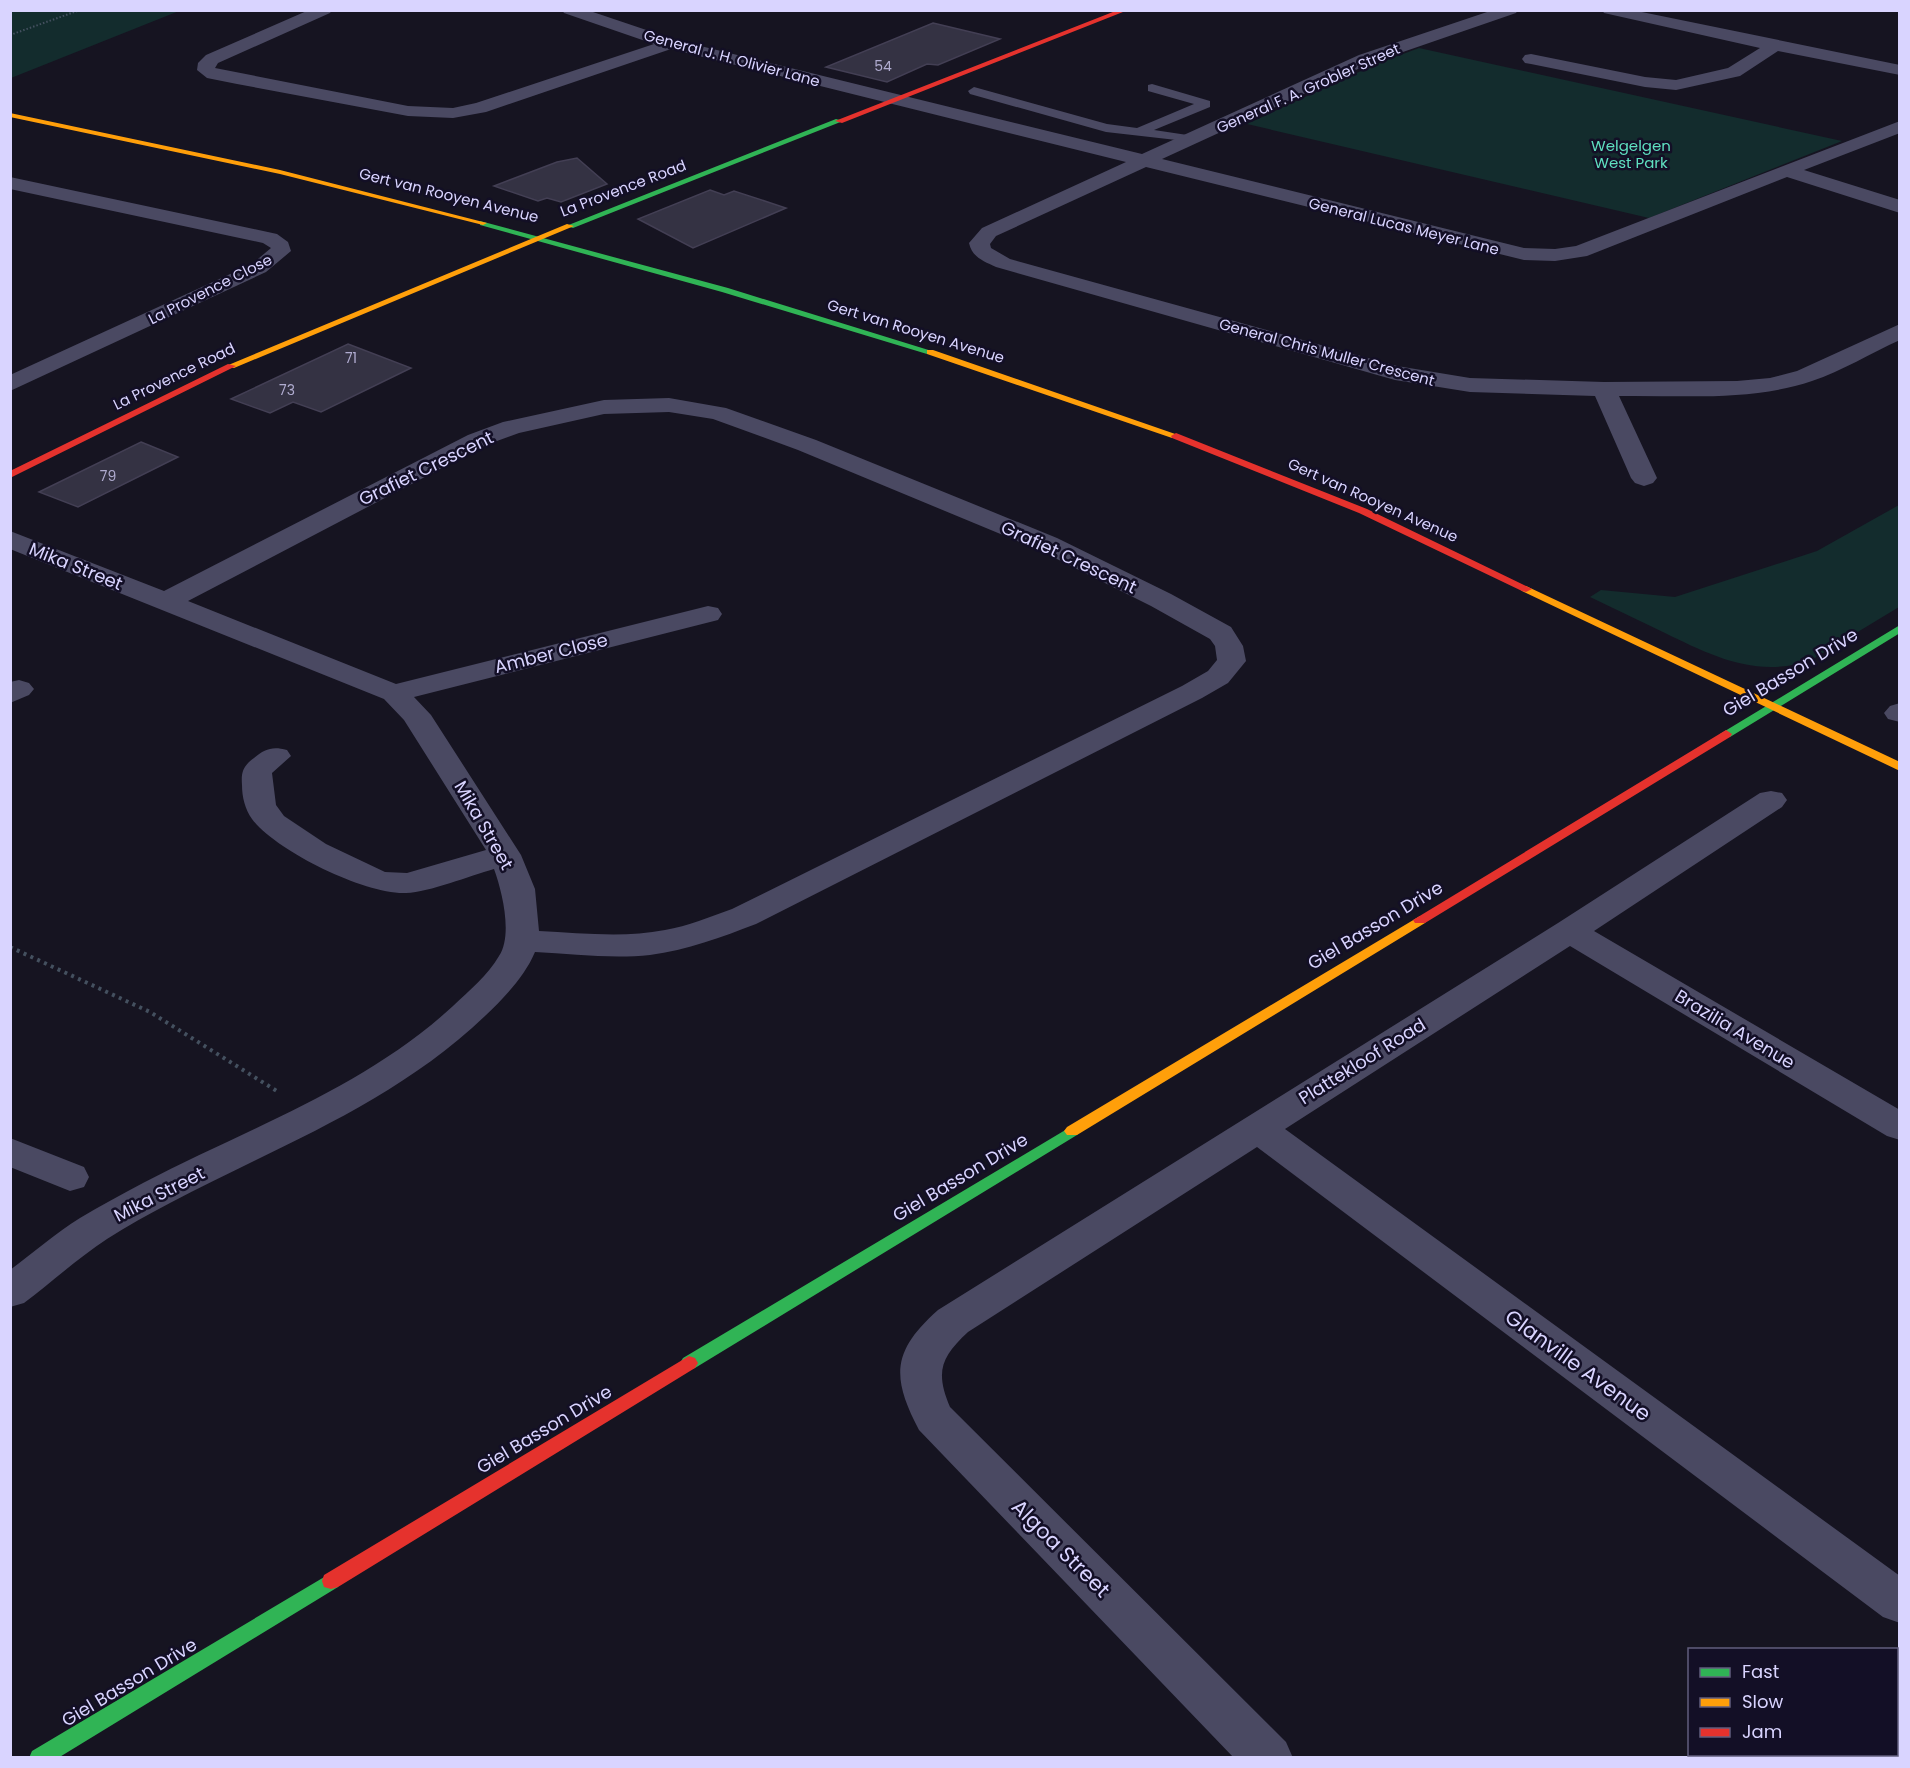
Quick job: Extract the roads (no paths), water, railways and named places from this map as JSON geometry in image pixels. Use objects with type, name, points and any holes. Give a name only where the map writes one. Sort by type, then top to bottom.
[{"type":"street","points":[[324,10],[212,59],[207,63],[207,70],[221,76],[399,109],[424,113],[453,113],[480,108],[670,44]]},
{"type":"street","name":"General J. H. Olivier Lane","points":[[570,10],[670,44],[896,100]]},
{"type":"street","name":"La Provence Road","points":[[10,475],[241,361],[543,237],[1125,10]]},
{"type":"street","name":"General F. A. Grobler Street","points":[[1143,161],[1365,59],[1510,10]]},
{"type":"street","points":[[1610,10],[1774,46],[1899,70]]},
{"type":"street","points":[[1531,59],[1645,82],[1676,85],[1734,72],[1774,46]]},
{"type":"street","name":"General Lucas Meyer Lane","points":[[896,100],[1505,251],[1539,255],[1580,252],[1899,127]]},
{"type":"street","name":"Gert van Rooyen Avenue","points":[[10,115],[298,175],[543,237],[982,367],[1188,440],[1301,485],[1422,538],[1768,707],[1899,767]]},
{"type":"street","name":"General Chris Muller Crescent","points":[[1143,161],[989,232],[980,243],[981,251],[1003,263],[1395,373],[1433,381],[1470,385],[1604,389],[1737,388],[1771,385],[1805,376],[1899,330]]},
{"type":"street","points":[[1786,171],[1899,207]]},
{"type":"street","name":"La Provence Close","points":[[10,183],[270,238],[281,246],[281,251],[259,268],[10,384]]},
{"type":"street","points":[[1604,389],[1644,478]]},
{"type":"street","name":"Grafiet Crescent","points":[[164,602],[477,440],[512,427],[574,412],[604,407],[669,405],[718,413],[758,426],[1048,544],[1161,600],[1221,633],[1229,646],[1232,661],[1218,677],[1192,692],[759,910],[716,929],[674,940],[635,945],[523,940]]},
{"type":"street","name":"Mika Street","points":[[10,539],[394,693],[416,715],[505,855],[518,889],[523,940],[515,960],[487,994],[440,1038],[374,1083],[316,1116],[157,1193],[93,1229],[10,1292]]},
{"type":"street","name":"Amber Close","points":[[394,693],[708,614]]},
{"type":"street","name":"Giel Basson Drive","points":[[39,1758],[1899,627]]},
{"type":"street","points":[[276,756],[257,770],[257,788],[264,813],[277,827],[372,879],[393,884],[408,883],[505,855]]},
{"type":"street","name":"Plattekloof Road","points":[[953,1321],[1570,931],[1771,800]]},
{"type":"street","name":"Brazilia Avenue","points":[[1570,931],[1899,1127]]},
{"type":"street","name":"Glanville Avenue","points":[[1257,1127],[1899,1603]]},
{"type":"street","points":[[10,1151],[70,1177]]},
{"type":"street","name":"Algoa Street","points":[[953,1321],[927,1347],[918,1368],[920,1385],[934,1418],[1268,1758]]},
{"type":"lane","points":[[1138,133],[1206,104],[1152,88]]},
{"type":"lane","points":[[974,91],[1106,128],[1190,139]]},
{"type":"lane","points":[[1008,128],[1051,112]]},
{"type":"park label","name":"Welgelgen West Park","points":[[1631,154]]}]
